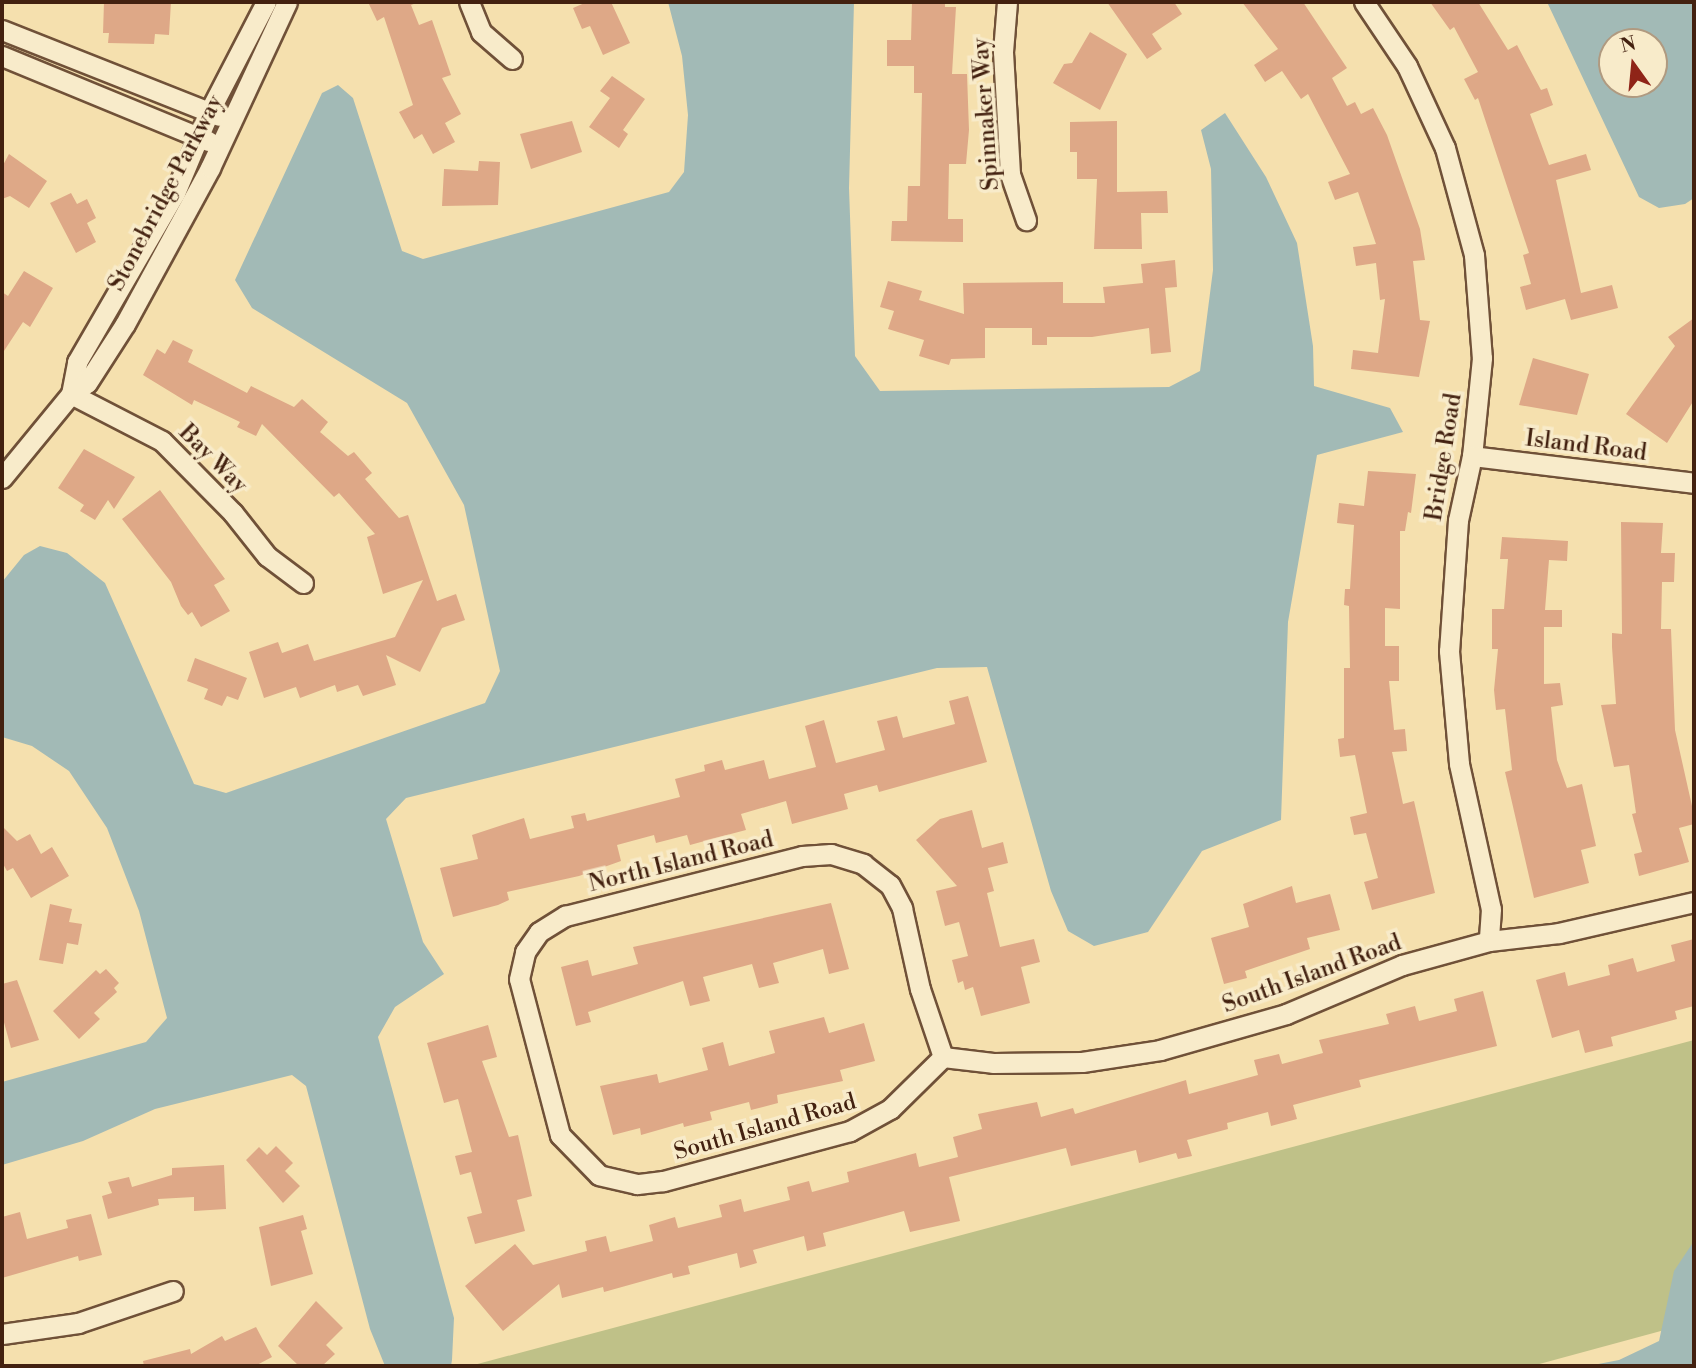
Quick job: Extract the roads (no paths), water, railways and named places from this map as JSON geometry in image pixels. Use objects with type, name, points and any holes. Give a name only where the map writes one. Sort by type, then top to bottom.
[{"type":"street","name":"Stonebridge Parkway","points":[[71,394],[77,362],[174,193],[209,112],[266,2]]},
{"type":"street","name":"Stonebridge Parkway","points":[[2,478],[71,394],[87,383],[125,324],[221,146],[287,2]]},
{"type":"street","points":[[469,2],[481,32],[512,59]]},
{"type":"street","name":"Spinnaker Way","points":[[1007,2],[1003,41],[1010,174],[1026,220]]},
{"type":"street","name":"Bridge Road","points":[[1364,2],[1407,66],[1445,148],[1474,255],[1482,358],[1472,456],[1458,520],[1449,651],[1459,764],[1492,909],[1489,942]]},
{"type":"street","points":[[2,30],[233,122]]},
{"type":"street","points":[[2,56],[221,146]]},
{"type":"street","name":"Bay Way","points":[[71,394],[162,441],[233,513],[267,556],[303,583]]},
{"type":"street","name":"Island Road","points":[[1472,456],[1694,483]]},
{"type":"street","name":"North Island Road","points":[[599,1175],[560,1135],[519,979],[525,952],[539,932],[565,916],[802,856],[831,854],[863,864],[890,885],[902,908],[920,989],[943,1058]]},
{"type":"street","points":[[1489,942],[1559,933],[1694,902]]},
{"type":"street","name":"South Island Road","points":[[599,1175],[637,1184],[663,1181],[850,1131],[890,1109],[943,1058],[993,1063],[1082,1062],[1160,1050],[1286,1014],[1402,965],[1489,942]]},
{"type":"street","points":[[2,1334],[78,1323],[173,1291]]},
{"type":"water","points":[[668,2],[854,2],[849,188],[855,356],[880,391],[1169,387],[1200,371],[1213,270],[1211,169],[1201,130],[1225,113],[1266,177],[1297,243],[1313,346],[1314,386],[1390,408],[1403,432],[1317,455],[1288,622],[1281,820],[1202,851],[1148,932],[1094,946],[1068,931],[1051,891],[987,667],[937,668],[406,798],[386,819],[423,942],[444,974],[395,1007],[378,1037],[454,1318],[451,1366],[385,1366],[370,1329],[306,1086],[292,1075],[155,1109],[83,1141],[2,1165],[2,1082],[146,1042],[167,1018],[139,911],[107,828],[69,771],[32,746],[2,737],[2,582],[24,555],[40,546],[67,553],[105,583],[194,784],[226,793],[485,703],[500,671],[464,505],[407,403],[252,308],[235,280],[322,93],[338,85],[353,98],[402,251],[423,259],[669,192],[684,172],[688,115],[682,56]]},
{"type":"water","points":[[1547,2],[1694,2],[1694,198],[1685,204],[1659,208],[1639,197]]},
{"type":"water","points":[[1694,1241],[1694,1366],[1588,1366],[1619,1360],[1659,1341],[1674,1271]]}]
